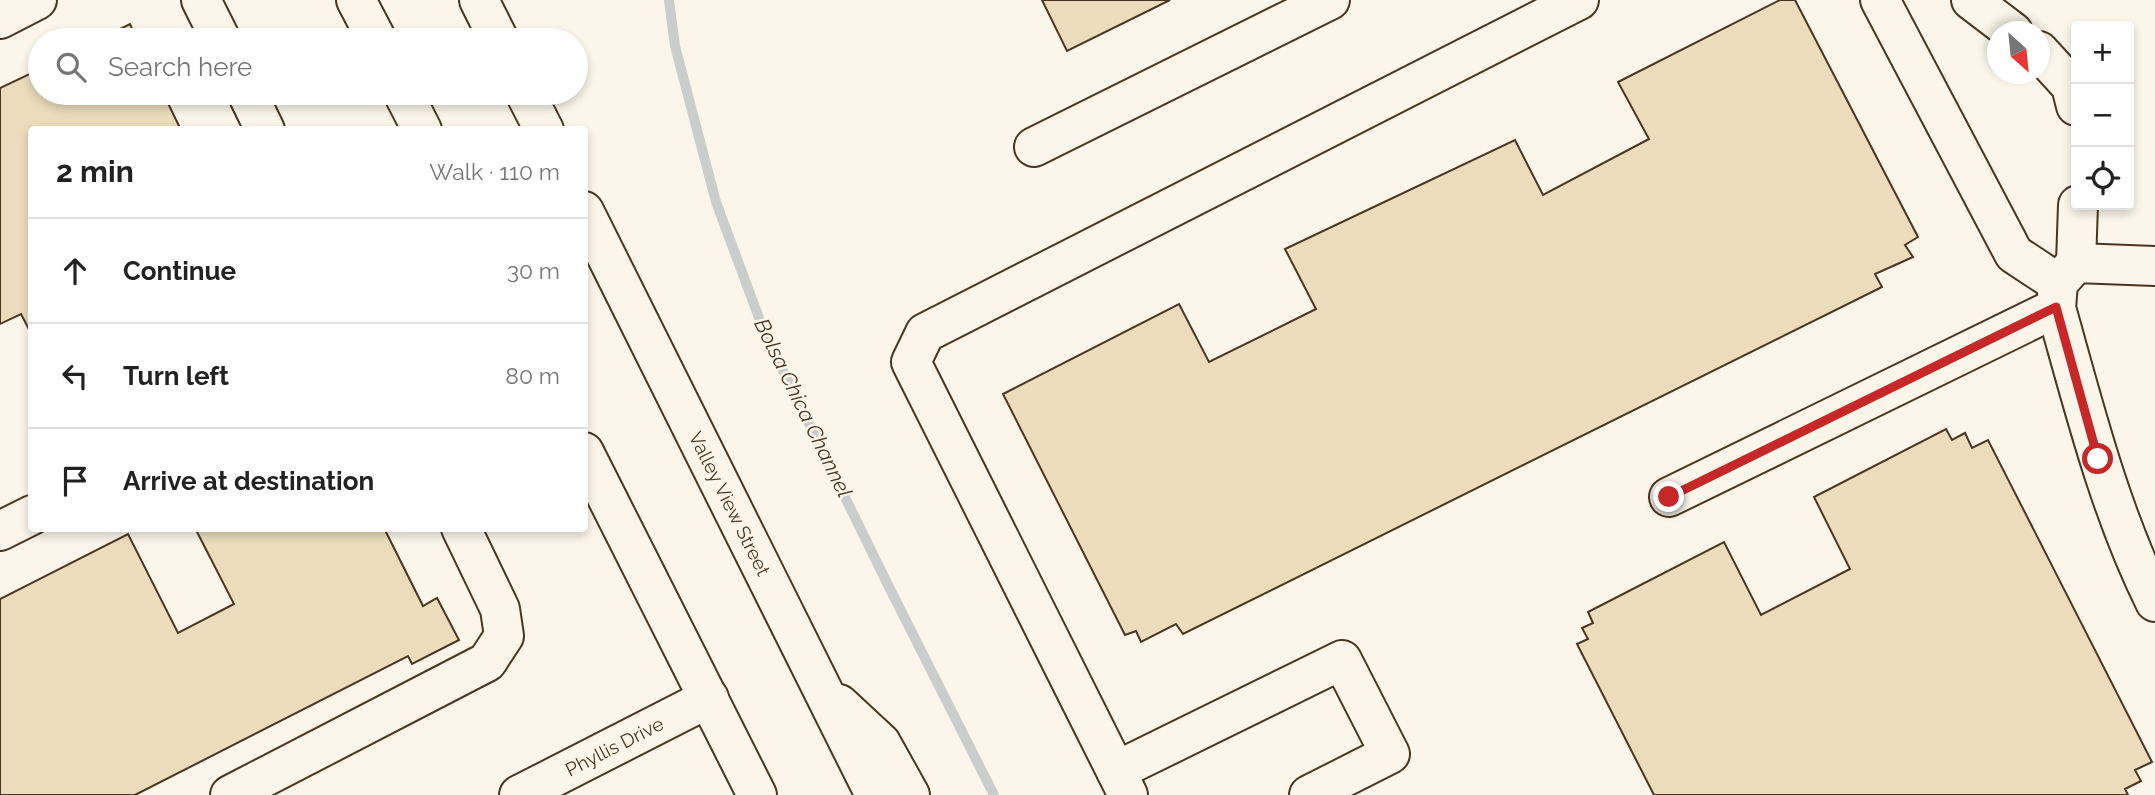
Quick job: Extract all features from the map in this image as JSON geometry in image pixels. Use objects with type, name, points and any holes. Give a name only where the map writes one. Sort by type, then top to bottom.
[{"type":"main road","points":[[0,19],[37,0]]},
{"type":"main road","points":[[201,0],[215,28]]},
{"type":"main road","points":[[356,0],[371,28]]},
{"type":"main road","points":[[479,0],[493,28]]},
{"type":"main road","points":[[1034,147],[1330,0]]},
{"type":"main road","points":[[1309,795],[1390,754],[1342,660],[1122,783],[911,362],[925,333],[1578,0]]},
{"type":"main road","points":[[1971,0],[1999,21]]},
{"type":"main road","points":[[1882,1],[2014,254],[2063,285]]},
{"type":"main road","points":[[2050,63],[2071,86]]},
{"type":"main road","points":[[253,105],[263,126]]},
{"type":"main road","points":[[409,105],[420,126]]},
{"type":"main road","points":[[531,105],[542,126]]},
{"type":"main road","points":[[2077,210],[2063,285],[2098,459],[2140,572],[2155,602]]},
{"type":"main road","name":"Valley View Street","points":[[588,220],[875,795]]},
{"type":"main road","points":[[1669,497],[2063,285],[2155,266]]},
{"type":"main road","points":[[588,460],[757,795]]},
{"type":"main road","points":[[0,531],[28,517]]},
{"type":"main road","points":[[230,795],[487,662],[504,636],[500,609],[462,532]]},
{"type":"main road","points":[[823,690],[881,743],[910,795]]},
{"type":"main road","name":"Phyllis Drive","points":[[519,795],[709,698]]},
{"type":"building","points":[[1042,0],[1170,0],[1067,51]]},
{"type":"building","points":[[1780,0],[1795,0],[1918,237],[1905,245],[1913,257],[1875,274],[1882,287],[1183,634],[1176,624],[1141,642],[1136,631],[1125,635],[1003,394],[1179,304],[1209,362],[1316,309],[1285,249],[1515,140],[1543,195],[1649,139],[1618,82]]},
{"type":"building","points":[[28,75],[28,105],[169,105],[179,126],[28,126],[28,327],[21,314],[0,324],[0,88]]},
{"type":"building","points":[[1946,429],[1952,440],[1965,433],[1972,448],[1988,440],[2152,762],[2135,770],[2141,781],[2125,789],[2128,795],[1654,795],[1577,644],[1588,639],[1582,628],[1593,623],[1588,612],[1724,542],[1761,615],[1850,569],[1814,497]]},
{"type":"building","points":[[197,532],[386,532],[423,606],[437,598],[459,640],[412,664],[408,656],[135,795],[0,795],[0,599],[128,534],[178,633],[234,604]]},
{"type":"waterway","name":"Bolsa Chica Channel","points":[[669,0],[675,46],[716,202],[765,334],[994,795]]},
{"type":"route","points":[[1669,497],[2056,307],[2098,459]]}]
